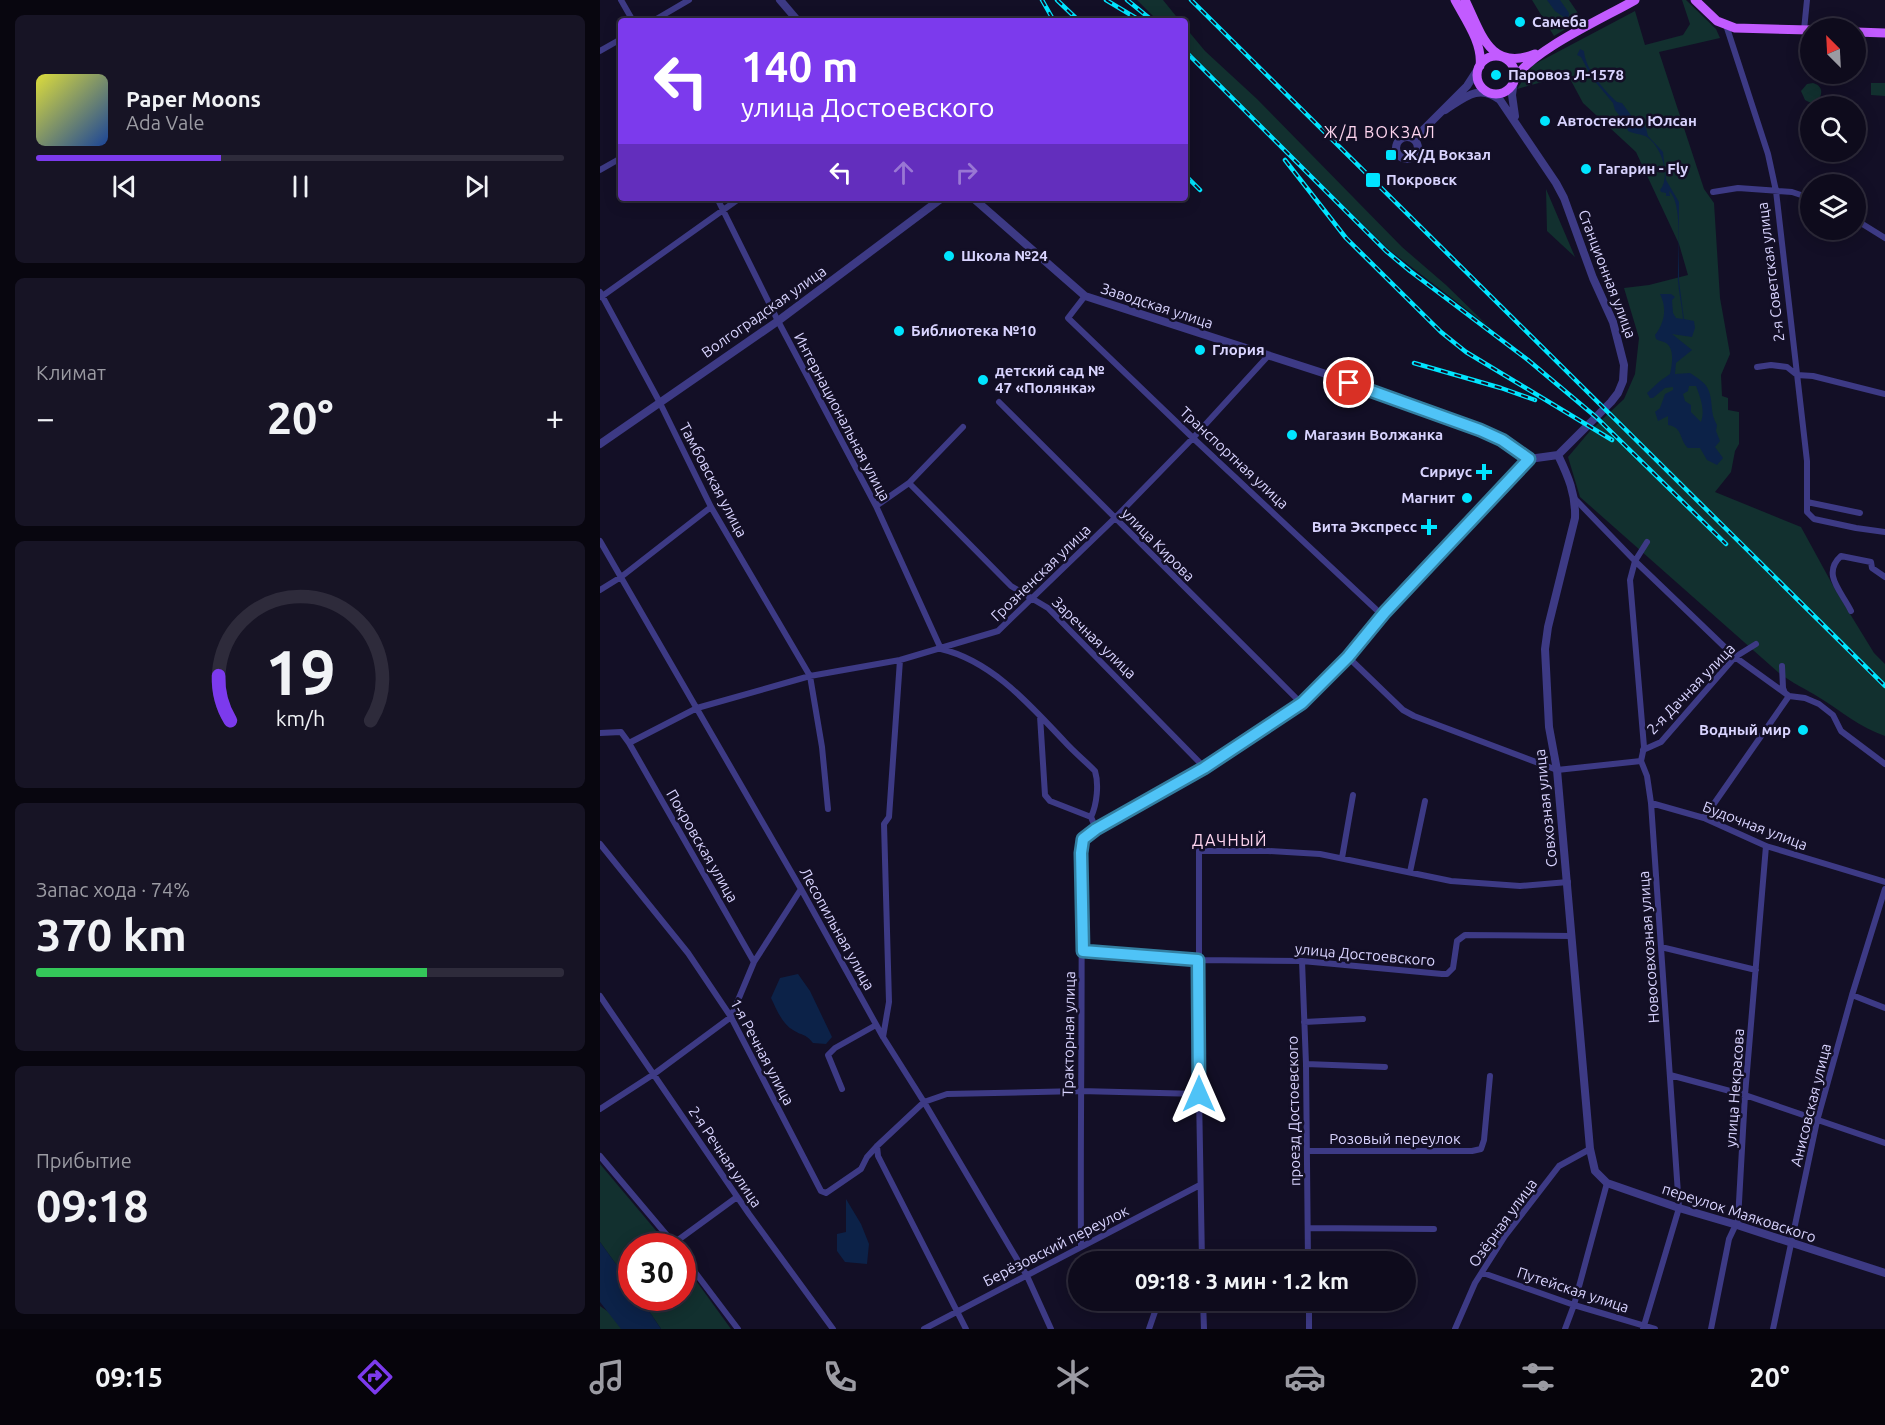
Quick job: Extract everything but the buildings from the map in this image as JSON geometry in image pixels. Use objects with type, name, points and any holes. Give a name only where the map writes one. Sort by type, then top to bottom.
[{"type":"main road","points":[[1455,0],[1478,46],[1481,58],[1479,84],[1492,94],[1505,92],[1524,66],[1546,50],[1635,0]]},
{"type":"main road","points":[[1465,0],[1486,43],[1513,66],[1515,80]]},
{"type":"main road","points":[[1695,0],[1717,21],[1735,28],[1800,30]]},
{"type":"main road","points":[[1866,32],[1885,33]]},
{"type":"main road","points":[[1480,66],[1489,58],[1517,59],[1546,50]]},
{"type":"street","points":[[621,0],[631,18]]},
{"type":"street","points":[[658,18],[689,0]]},
{"type":"street","points":[[780,0],[795,18]]},
{"type":"street","points":[[1807,0],[1807,18]]},
{"type":"street","name":"2-я Советская улица","points":[[1726,25],[1768,154],[1776,191],[1807,461],[1807,512],[1814,519],[1885,532]]},
{"type":"street","points":[[600,51],[618,41]]},
{"type":"street","points":[[1414,139],[1472,81],[1480,66]]},
{"type":"street","name":"Станционная улица","points":[[1515,80],[1512,95],[1518,126]]},
{"type":"street","points":[[1445,110],[1475,93],[1492,94]]},
{"type":"street","name":"Станционная улица","points":[[1492,94],[1500,100],[1564,198],[1593,278],[1613,322],[1624,365],[1623,381],[1618,393],[1558,455]]},
{"type":"street","points":[[600,170],[618,160]]},
{"type":"street","points":[[1713,192],[1738,188],[1800,195]]},
{"type":"street","name":"Интернациональная улица","points":[[718,201],[778,321],[876,506],[941,649]]},
{"type":"street","points":[[601,296],[736,201]]},
{"type":"street","name":"Волгоградская улица","points":[[600,444],[659,401],[778,321],[938,201]]},
{"type":"street","points":[[976,201],[1085,296]]},
{"type":"street","points":[[1866,226],[1885,238]]},
{"type":"street","name":"Тамбовская улица","points":[[601,296],[659,401],[711,507],[810,676]]},
{"type":"street","name":"Транспортная улица","points":[[1085,296],[1068,318],[1382,615]]},
{"type":"street","name":"Заводская улица","points":[[1085,296],[1326,374],[1480,430],[1502,440],[1529,459]]},
{"type":"street","name":"Грозненская улица","points":[[628,743],[697,708],[810,676],[900,660],[998,631],[1114,519],[1268,356]]},
{"type":"street","points":[[1756,367],[1772,365],[1787,367],[1797,375],[1813,376],[1885,394]]},
{"type":"street","name":"улица Кирова","points":[[999,402],[1114,519],[1302,703]]},
{"type":"street","points":[[876,506],[909,483],[963,427]]},
{"type":"street","points":[[1529,459],[1558,455]]},
{"type":"street","name":"Совхозная улица","points":[[1558,455],[1576,500],[1575,518],[1548,627],[1545,650],[1550,727],[1557,770],[1568,882],[1590,1149],[1593,1166],[1598,1176],[1607,1183]]},
{"type":"street","name":"Тракторная улица","points":[[1081,1246],[1080,1091],[1083,951],[1081,853],[1083,839],[1096,829],[1204,768],[1302,703],[1348,657],[1382,615],[1529,459]]},
{"type":"street","name":"Заречная улица","points":[[909,483],[1011,586],[1048,608],[1204,768]]},
{"type":"street","points":[[1576,500],[1635,561],[1735,657],[1789,696],[1805,698],[1819,704],[1833,715],[1841,731],[1885,764]]},
{"type":"street","points":[[1807,502],[1860,513]]},
{"type":"street","points":[[600,590],[621,577],[711,507]]},
{"type":"street","name":"Лесопильная улица","points":[[600,541],[801,889],[883,1037],[1027,1276],[1052,1329]]},
{"type":"street","points":[[1635,561],[1647,542]]},
{"type":"street","points":[[1851,611],[1832,577],[1832,569],[1839,557],[1872,562],[1872,568],[1885,577]]},
{"type":"street","name":"Новосовхозная улица","points":[[1635,561],[1630,580],[1643,750],[1641,761],[1647,776],[1651,803],[1679,1208],[1644,1327]]},
{"type":"street","name":"2-я Дачная улица","points":[[1643,750],[1661,742],[1735,657],[1756,644]]},
{"type":"street","points":[[941,649],[961,654],[1030,705],[1095,771],[1097,777],[1095,809],[1091,817]]},
{"type":"street","points":[[1348,657],[1403,710],[1414,716],[1557,770],[1641,761]]},
{"type":"street","points":[[883,1037],[889,1002],[884,824],[889,817],[900,660]]},
{"type":"street","points":[[1782,666],[1783,688],[1789,696]]},
{"type":"street","points":[[810,676],[822,747],[828,809]]},
{"type":"street","points":[[1704,818],[1789,696]]},
{"type":"street","points":[[1040,716],[1045,795],[1050,801],[1091,817],[1096,829]]},
{"type":"street","points":[[600,733],[621,732],[628,743]]},
{"type":"street","name":"Покровская улица","points":[[628,743],[754,962]]},
{"type":"street","points":[[1342,858],[1353,795]]},
{"type":"street","points":[[1410,872],[1425,801]]},
{"type":"street","name":"Будочная улица","points":[[1651,803],[1704,818],[1766,846],[1885,882]]},
{"type":"street","name":"1-я Речная улица","points":[[600,844],[688,953],[731,1017],[821,1191],[825,1193],[861,1169],[867,1157],[877,1146]]},
{"type":"street","name":"улица Некрасова","points":[[1711,1329],[1729,1239],[1737,1225],[1745,1095],[1766,846]]},
{"type":"street","points":[[1202,1251],[1199,851],[1320,854],[1451,880],[1520,886],[1568,882]]},
{"type":"street","points":[[600,1109],[654,1074],[731,1017],[754,962],[801,889]]},
{"type":"street","name":"Анисовская улица","points":[[1773,1329],[1817,1121],[1852,995],[1885,889]]},
{"type":"street","name":"улица Достоевского","points":[[1083,951],[1198,960],[1302,961],[1447,974],[1453,968],[1456,941],[1464,935],[1572,936]]},
{"type":"street","points":[[1661,947],[1756,970]]},
{"type":"street","name":"проезд Достоевского","points":[[1302,961],[1306,1064],[1308,1251]]},
{"type":"street","points":[[1852,995],[1885,1008]]},
{"type":"street","name":"2-я Речная улица","points":[[600,996],[737,1197],[833,1329]]},
{"type":"street","points":[[842,1089],[828,1055],[835,1048],[875,1023],[888,1010]]},
{"type":"street","points":[[1304,1022],[1363,1019]]},
{"type":"street","points":[[1306,1064],[1385,1067]]},
{"type":"street","points":[[1670,1075],[1745,1095],[1885,1143]]},
{"type":"street","name":"Розовый переулок","points":[[1307,1151],[1472,1151],[1481,1149],[1484,1140],[1490,1076]]},
{"type":"street","points":[[966,1329],[878,1156],[877,1146],[924,1102],[947,1094],[1080,1091],[1199,1094]]},
{"type":"street","name":"Озёрная улица","points":[[1455,1329],[1475,1283],[1505,1236],[1559,1166],[1590,1149]]},
{"type":"street","points":[[600,1155],[665,1233]]},
{"type":"street","points":[[1565,1329],[1574,1305],[1607,1183]]},
{"type":"street","name":"переулок Маяковского","points":[[1607,1183],[1885,1273]]},
{"type":"street","name":"Берёзовский переулок","points":[[924,1329],[1200,1185]]},
{"type":"street","points":[[690,1233],[737,1197]]},
{"type":"street","points":[[1308,1228],[1434,1229]]},
{"type":"street","name":"Путейская улица","points":[[1483,1273],[1574,1305],[1655,1329]]},
{"type":"street","points":[[696,1274],[738,1329]]},
{"type":"street","points":[[1149,1329],[1155,1311]]},
{"type":"street","points":[[1203,1311],[1204,1329]]},
{"type":"street","points":[[1309,1311],[1309,1329]]},
{"type":"green space","points":[[1137,0],[1163,0],[1178,18],[1155,18]]},
{"type":"green space","points":[[1532,0],[1569,0],[1582,19],[1554,36]]},
{"type":"green space","points":[[1682,0],[1686,0],[1716,29],[1720,38],[1659,52],[1704,189],[1714,203],[1720,298],[1730,354],[1721,375],[1722,396],[1728,398],[1728,410],[1739,412],[1739,444],[1735,451],[1731,472],[1715,492],[1801,527],[1874,653],[1885,664],[1885,736],[1859,724],[1779,673],[1580,497],[1568,457],[1590,431],[1624,399],[1635,374],[1639,338],[1624,288],[1649,285],[1688,275],[1679,244],[1636,152],[1583,103],[1568,75],[1517,89],[1533,65],[1635,11],[1645,45],[1683,35],[1690,24]]},
{"type":"green space","points":[[1188,31],[1205,51],[1257,99],[1402,247],[1488,326],[1388,249],[1188,51]]},
{"type":"green space","points":[[1871,83],[1885,83],[1885,96],[1871,95]]},
{"type":"green space","points":[[1807,84],[1817,84],[1821,89],[1820,96],[1803,96],[1801,91]]},
{"type":"green space","points":[[1546,189],[1575,257],[1547,231]]},
{"type":"green space","points":[[600,1164],[658,1233],[618,1233],[618,1267],[600,1242]]},
{"type":"green space","points":[[696,1281],[731,1329],[661,1329],[649,1311],[696,1311]]},
{"type":"green space","points":[[600,1306],[633,1329],[600,1329]]},
{"type":"water","points":[[1547,0],[1560,0],[1569,13],[1568,20],[1555,11]]},
{"type":"water","points":[[1580,49],[1584,51],[1591,72],[1601,85],[1617,102],[1622,103],[1633,118],[1638,119],[1646,128],[1648,136],[1663,152],[1665,170],[1661,155],[1652,142],[1645,136],[1628,131],[1626,122],[1617,120],[1619,115],[1613,103],[1592,78],[1581,57],[1577,55]]},
{"type":"water","points":[[1665,171],[1666,180],[1679,202],[1679,234],[1674,198],[1669,191],[1670,196],[1666,196],[1666,193],[1660,190],[1665,178]]},
{"type":"water","points":[[1679,234],[1679,281],[1684,319],[1694,321],[1695,328],[1692,337],[1672,334],[1692,350],[1676,363],[1675,374],[1690,373],[1703,382],[1708,389],[1720,441],[1715,447],[1723,458],[1717,465],[1707,460],[1700,448],[1688,448],[1685,445],[1679,431],[1668,425],[1668,416],[1658,421],[1655,412],[1660,408],[1665,394],[1673,390],[1673,387],[1665,388],[1653,398],[1650,398],[1647,393],[1670,374],[1671,349],[1666,343],[1656,339],[1655,335],[1664,315],[1664,304],[1660,294],[1671,294],[1675,297],[1672,300],[1673,313],[1676,318],[1683,319],[1678,282]],"holes":[[[1689,386],[1696,386],[1701,400],[1701,422],[1691,412],[1691,405],[1685,401],[1683,394],[1688,391]]]},
{"type":"water","points":[[798,974],[810,991],[832,1037],[826,1044],[813,1043],[806,1036],[789,1027],[771,998],[780,978]]},
{"type":"water","points":[[846,1199],[861,1224],[869,1244],[867,1264],[845,1262],[837,1251],[837,1234],[846,1232]]},
{"type":"water","points":[[600,1242],[618,1267],[618,1311],[649,1311],[661,1329],[621,1329],[600,1302]]},
{"type":"railway","points":[[1042,0],[1052,18]]},
{"type":"railway","points":[[1057,0],[1076,18]]},
{"type":"railway","points":[[1106,0],[1136,18]]},
{"type":"railway","points":[[1127,0],[1149,18]]},
{"type":"railway","points":[[1191,0],[1885,686]]},
{"type":"railway","points":[[1188,54],[1386,251],[1528,360],[1596,417],[1726,544]]},
{"type":"railway","points":[[1285,160],[1346,238],[1441,332],[1466,352],[1612,440]]},
{"type":"railway","points":[[1188,178],[1200,190]]},
{"type":"railway","points":[[1414,363],[1535,400]]},
{"type":"place","name":"Самеба","points":[[1520,22]]},
{"type":"place","name":"Паровоз Л-1578","points":[[1496,75]]},
{"type":"place","name":"Автостекло Юлсан","points":[[1545,121]]},
{"type":"place","name":"Ж/Д Вокзал","points":[[1391,155]]},
{"type":"place","name":"Гагарин - Fly","points":[[1586,169]]},
{"type":"place","name":"Покровск","points":[[1373,180]]},
{"type":"place","name":"Школа №24","points":[[949,256]]},
{"type":"place","name":"Библиотека №10","points":[[899,331]]},
{"type":"place","name":"Глория","points":[[1200,350]]},
{"type":"place","name":"детский сад № 47 «Полянка»","points":[[983,380]]},
{"type":"place","name":"Магазин Волжанка","points":[[1292,435]]},
{"type":"place","name":"Сириус","points":[[1484,472]]},
{"type":"place","name":"Магнит","points":[[1467,498]]},
{"type":"place","name":"Вита Экспресс","points":[[1429,527]]},
{"type":"place","name":"Водный мир","points":[[1803,730]]},
{"type":"district","name":"Ж/Д ВОКЗАЛ","points":[[1380,132]]},
{"type":"district","name":"ДАЧНЫЙ","points":[[1230,840]]},
{"type":"route","points":[[1199,1094],[1198,960],[1083,951],[1081,853],[1083,839],[1096,829],[1204,768],[1302,703],[1348,657],[1385,612],[1529,459],[1502,440],[1480,430],[1349,383]]}]
